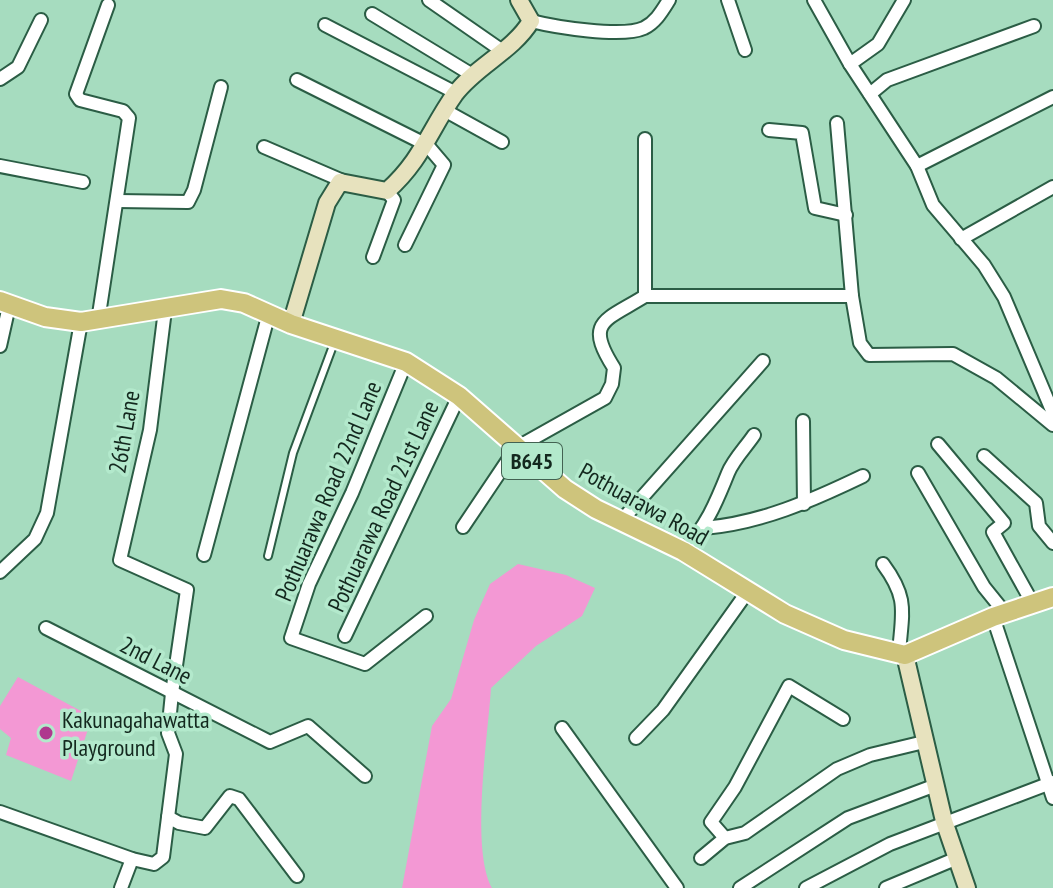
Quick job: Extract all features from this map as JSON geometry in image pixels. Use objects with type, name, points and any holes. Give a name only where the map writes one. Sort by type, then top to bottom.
[{"type":"main road","name":"Pothuarawa Road","points":[[4,304],[90,322],[221,299],[244,303],[291,324],[406,362],[459,396],[565,489],[683,551],[785,614],[844,640],[902,654]]},
{"type":"main road","points":[[902,654],[1053,597]]},
{"type":"street","points":[[429,0],[501,50]]},
{"type":"street","points":[[519,0],[531,21],[567,30],[642,29],[656,20],[669,0]]},
{"type":"street","points":[[728,0],[745,50]]},
{"type":"street","points":[[814,0],[850,64],[917,166],[933,205],[1004,297],[1053,413]]},
{"type":"street","points":[[850,64],[878,44],[904,0]]},
{"type":"street","points":[[0,572],[35,539],[47,513],[118,201],[129,118],[123,111],[80,100],[76,94],[108,5]]},
{"type":"street","points":[[372,14],[474,76]]},
{"type":"street","points":[[0,79],[18,67],[41,20]]},
{"type":"street","points":[[387,191],[427,145],[456,93],[501,50],[523,35],[531,21]]},
{"type":"street","points":[[325,25],[456,93]]},
{"type":"street","points":[[870,94],[887,80],[1034,26]]},
{"type":"street","points":[[297,80],[427,145],[444,165],[443,173],[405,245]]},
{"type":"street","points":[[118,201],[188,202],[194,190],[221,87]]},
{"type":"street","points":[[917,166],[1053,97]]},
{"type":"street","points":[[446,111],[502,142]]},
{"type":"street","points":[[837,123],[852,296],[860,343],[869,355],[953,354],[996,378],[1053,425]]},
{"type":"street","points":[[769,130],[802,133],[815,208],[846,215]]},
{"type":"street","points":[[645,139],[645,296]]},
{"type":"street","points":[[264,147],[343,181],[387,191],[394,200],[373,257]]},
{"type":"street","points":[[0,166],[83,182]]},
{"type":"street","points":[[291,324],[327,203],[343,181]]},
{"type":"street","points":[[961,239],[1053,187]]},
{"type":"street","points":[[463,527],[516,448],[605,398],[614,368],[597,342],[599,330],[605,321],[645,296],[852,296]]},
{"type":"street","points":[[0,346],[4,304]]},
{"type":"street","name":"26th Lane","points":[[165,310],[150,430],[120,560],[187,590],[172,693]]},
{"type":"street","points":[[204,555],[269,313]]},
{"type":"street","points":[[622,520],[763,361]]},
{"type":"street","name":"Pothuarawa Road 22nd Lane","points":[[406,362],[352,493],[309,584],[291,638],[365,664],[426,616]]},
{"type":"street","name":"Pothuarawa Road 21st Lane","points":[[345,636],[459,396]]},
{"type":"street","points":[[803,421],[804,504]]},
{"type":"street","points":[[683,551],[704,528],[725,488],[728,471],[754,435]]},
{"type":"street","points":[[938,444],[1004,523],[993,532],[1033,604]]},
{"type":"street","points":[[984,456],[1036,503],[1039,526],[1053,543]]},
{"type":"street","points":[[918,473],[999,615],[1053,798]]},
{"type":"street","points":[[704,528],[735,526],[804,504],[863,476]]},
{"type":"street","points":[[883,564],[900,587],[903,600],[902,654],[944,821],[967,888]]},
{"type":"street","points":[[636,738],[663,710],[748,591]]},
{"type":"street","name":"2nd Lane","points":[[46,628],[270,742],[308,726],[365,776]]},
{"type":"street","points":[[725,838],[711,822],[735,787],[789,686],[843,719]]},
{"type":"street","points":[[0,812],[154,864],[163,857],[176,754],[168,733],[172,693]]},
{"type":"street","points":[[562,728],[677,888]]},
{"type":"street","points":[[701,858],[725,838],[745,833],[837,769],[870,755],[924,742]]},
{"type":"street","points":[[806,888],[890,844],[1050,783]]},
{"type":"street","points":[[740,888],[848,818],[936,785]]},
{"type":"street","points":[[168,817],[179,823],[205,828],[230,796],[239,799],[297,876]]},
{"type":"street","points":[[121,888],[132,859]]},
{"type":"street","points":[[886,888],[955,859]]},
{"type":"lane","points":[[268,556],[293,453],[335,339]]},
{"type":"shaded area","points":[[518,564],[566,575],[595,588],[582,616],[536,646],[491,688],[481,820],[482,847],[492,888],[402,888],[432,726],[451,699],[474,620],[490,584]]},
{"type":"shaded area","name":"Kakunagahawatta Playground","points":[[18,677],[92,717],[71,781],[6,755],[11,738],[0,729],[0,706]]},
{"type":"place","name":"Kakunagahawatta Playground","points":[[46,733]]}]
